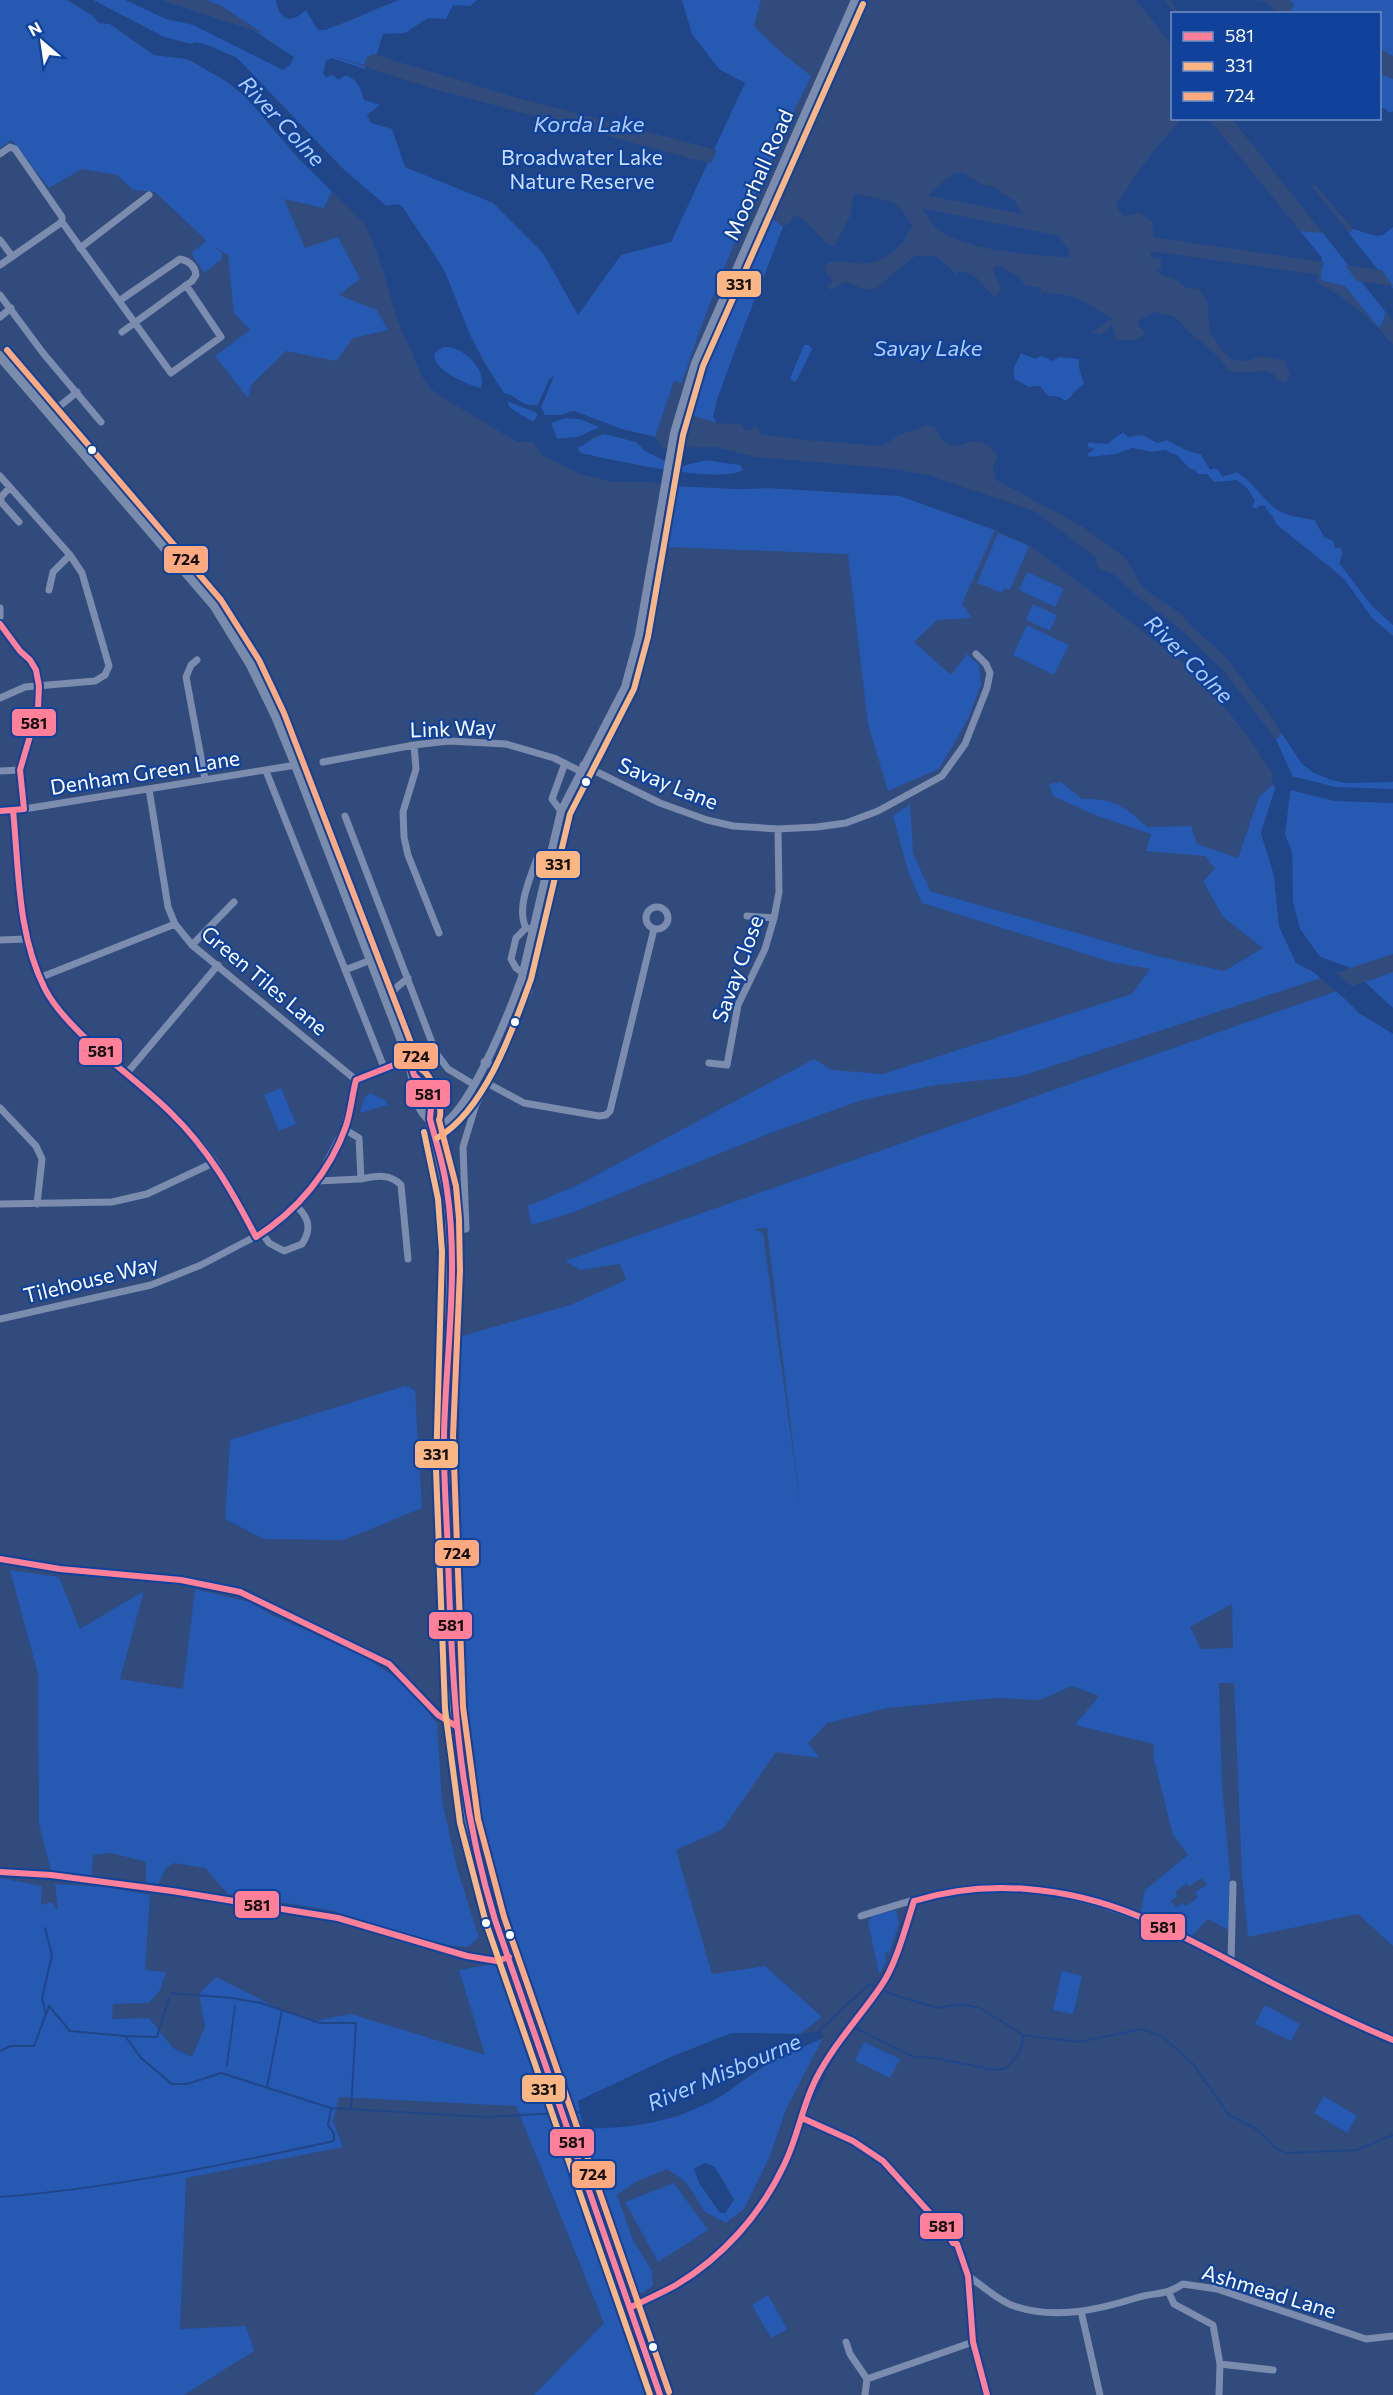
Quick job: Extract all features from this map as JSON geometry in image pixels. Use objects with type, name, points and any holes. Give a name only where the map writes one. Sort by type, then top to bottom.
[{"type":"main road","points":[[0,356],[214,604],[251,665],[276,716],[296,765],[414,1075],[420,1078],[433,1111],[430,1119],[447,1188],[450,1231],[451,1271],[444,1437],[456,1726],[471,1833],[482,1877],[660,2395]]},
{"type":"street","name":"Moorhall Road","points":[[433,1130],[445,1124],[454,1115],[473,1084],[514,1000],[523,975],[529,928],[561,811],[625,687],[639,635],[675,434],[695,363],[855,0]]},
{"type":"street","points":[[0,154],[10,147],[15,149],[57,209],[62,222],[80,248],[171,373],[221,337],[186,285]]},
{"type":"street","points":[[80,248],[149,195]]},
{"type":"street","points":[[0,265],[62,222]]},
{"type":"street","points":[[0,240],[12,256]]},
{"type":"street","points":[[119,301],[180,259],[186,260],[195,269],[196,275],[186,285],[122,332]]},
{"type":"street","points":[[0,295],[43,353],[101,422]]},
{"type":"street","points":[[0,317],[11,309]]},
{"type":"street","points":[[50,414],[77,392]]},
{"type":"street","points":[[0,476],[70,555],[82,573],[109,666],[105,675],[95,681],[25,687],[0,698]]},
{"type":"street","points":[[10,487],[1,496],[1,502],[19,522]]},
{"type":"street","points":[[49,590],[53,572],[70,555]]},
{"type":"street","points":[[0,608],[0,618]]},
{"type":"street","points":[[0,624],[20,651],[30,660],[36,670],[39,686],[38,709],[20,770],[24,809]]},
{"type":"street","name":"Savay Lane","points":[[582,768],[660,803],[707,820],[733,826],[778,829],[846,823],[878,811],[942,776],[965,744],[980,708],[990,673],[986,664],[976,654]]},
{"type":"street","points":[[197,660],[191,665],[186,677],[204,779]]},
{"type":"street","name":"Link Way","points":[[323,762],[414,745],[449,741],[506,744],[582,768]]},
{"type":"street","points":[[414,745],[416,769],[404,812],[404,837],[408,855],[439,933]]},
{"type":"street","points":[[561,811],[552,799],[565,763]]},
{"type":"street","name":"Denham Green Lane","points":[[0,811],[296,765]]},
{"type":"street","points":[[0,771],[20,770]]},
{"type":"street","points":[[266,771],[385,1070]]},
{"type":"street","name":"Green Tiles Lane","points":[[149,789],[168,907],[175,924],[192,945],[356,1080]]},
{"type":"street","points":[[13,810],[26,939],[39,978],[60,1011],[86,1038],[128,1073],[197,1140],[259,1235],[284,1251],[302,1244],[309,1231],[305,1214],[296,1206]]},
{"type":"street","points":[[345,816],[436,1053],[448,1069],[473,1084]]},
{"type":"street","name":"Savay Close","points":[[709,1063],[727,1065],[738,1005],[765,949],[774,918],[778,892],[778,829]]},
{"type":"street","points":[[450,1231],[466,1229],[463,1148],[476,1104],[496,1067],[529,990],[523,975],[511,959],[516,938],[529,928],[521,919],[537,858],[549,855]]},
{"type":"street","points":[[192,945],[234,902]]},
{"type":"street","points":[[747,916],[774,918]]},
{"type":"street","points":[[39,978],[175,924]]},
{"type":"street","points":[[487,1083],[524,1103],[599,1116],[606,1115],[610,1111],[654,929]]},
{"type":"street","points":[[0,940],[26,939]]},
{"type":"street","points":[[345,970],[371,960]]},
{"type":"street","points":[[128,1073],[218,965]]},
{"type":"street","points":[[386,1002],[397,987],[408,978]]},
{"type":"street","points":[[356,1080],[409,1059]]},
{"type":"street","points":[[484,1062],[496,1067]]},
{"type":"street","name":"Tilehouse Way","points":[[0,1319],[151,1285],[201,1265],[259,1235],[296,1206],[317,1181],[344,1129],[356,1080]]},
{"type":"street","points":[[0,1108],[36,1146],[42,1159],[37,1204]]},
{"type":"street","points":[[344,1129],[359,1138],[361,1179]]},
{"type":"street","points":[[0,1204],[112,1202],[147,1194],[213,1163]]},
{"type":"street","points":[[317,1181],[361,1179],[384,1175],[396,1180],[401,1185],[408,1259]]},
{"type":"street","points":[[0,1559],[55,1569],[176,1578],[240,1592],[389,1664],[403,1674],[440,1717],[456,1726]]},
{"type":"street","points":[[0,1872],[51,1875],[161,1889],[338,1918],[467,1956],[497,1960],[509,1957]]},
{"type":"street","points":[[1231,1960],[1233,1884]]},
{"type":"street","points":[[861,1916],[962,1889],[992,1887],[1049,1892],[1136,1915],[1231,1960],[1349,2023],[1393,2040]]},
{"type":"street","points":[[631,2307],[676,2285],[713,2260],[732,2242],[761,2205],[784,2166],[816,2080],[847,2030],[879,1992],[900,1943],[914,1901]]},
{"type":"street","points":[[802,2118],[853,2141],[884,2161],[946,2231],[952,2243],[957,2244],[968,2276],[973,2342],[987,2395]]},
{"type":"street","name":"Ashmead Lane","points":[[968,2276],[1012,2306],[1047,2313],[1081,2311],[1115,2305],[1138,2297],[1169,2293],[1183,2284],[1216,2289],[1366,2339],[1393,2336]]},
{"type":"street","points":[[1169,2293],[1174,2304],[1213,2325],[1220,2364],[1219,2395]]},
{"type":"street","points":[[1081,2311],[1100,2395]]},
{"type":"street","points":[[846,2342],[850,2354],[867,2379],[865,2395]]},
{"type":"street","points":[[867,2379],[973,2342]]},
{"type":"street","points":[[1220,2364],[1274,2370]]},
{"type":"green space","points":[[0,0],[67,0],[92,15],[99,23],[110,24],[154,55],[186,58],[226,81],[245,96],[332,191],[324,208],[284,199],[305,248],[338,237],[360,279],[339,295],[377,310],[388,330],[353,338],[336,361],[286,351],[251,385],[248,398],[215,356],[250,330],[234,313],[228,255],[213,246],[222,253],[222,259],[204,273],[191,253],[207,241],[155,192],[133,190],[117,175],[82,169],[49,188],[12,140],[0,148]]},
{"type":"green space","name":"Broadwater Lake Nature Reserve","points":[[93,0],[276,0],[279,12],[306,10],[314,24],[337,26],[398,0],[761,0],[754,26],[811,76],[741,227],[709,305],[682,383],[674,381],[655,437],[621,429],[574,411],[561,415],[544,415],[541,407],[553,377],[549,380],[538,405],[527,405],[504,393],[468,331],[444,272],[426,242],[394,204],[385,205],[341,167],[237,58],[207,45],[190,44],[164,37]]},
{"type":"green space","points":[[1290,0],[1393,0],[1393,56],[1381,50],[1381,12],[1290,12],[1294,5]]},
{"type":"green space","points":[[1381,74],[1393,79],[1393,111],[1389,113],[1381,108]]},
{"type":"green space","points":[[769,216],[783,227],[783,231],[717,400],[713,417],[717,423],[688,414],[687,405]]},
{"type":"green space","points":[[1393,227],[1393,289],[1348,234],[1353,229],[1378,235]]},
{"type":"green space","points":[[1300,231],[1323,233],[1385,311],[1384,320],[1379,328],[1345,286],[1321,280],[1322,258]]},
{"type":"green space","points":[[809,344],[813,348],[794,382],[790,378],[804,345]]},
{"type":"green space","points":[[447,346],[467,355],[478,367],[483,381],[482,388],[453,377],[436,362],[433,356],[436,351]]},
{"type":"green space","points":[[1021,353],[1035,359],[1041,356],[1079,358],[1084,384],[1073,393],[1070,399],[1065,401],[1059,397],[1048,396],[1040,386],[1029,387],[1014,379],[1014,367]]},
{"type":"green space","points":[[506,400],[535,412],[538,415],[533,423],[510,408]]},
{"type":"green space","points":[[566,418],[580,419],[600,427],[578,437],[557,439],[551,423]]},
{"type":"green space","points":[[1124,432],[1128,437],[1143,436],[1157,443],[1167,440],[1188,451],[1201,454],[1210,470],[1214,468],[1230,475],[1237,472],[1291,516],[1315,520],[1321,531],[1337,544],[1343,553],[1340,563],[1371,603],[1393,625],[1393,636],[1372,618],[1333,569],[1276,524],[1273,516],[1256,510],[1221,482],[1214,482],[1207,474],[1197,474],[1165,450],[1152,452],[1132,448],[1117,454],[1090,457],[1087,454],[1094,449],[1086,447],[1089,442],[1099,444]]},
{"type":"green space","points":[[605,434],[636,442],[645,451],[682,466],[706,460],[740,465],[743,470],[730,474],[712,475],[665,470],[581,453],[577,448]]},
{"type":"green space","points":[[675,486],[769,488],[900,496],[995,530],[962,604],[972,618],[937,620],[914,642],[951,675],[967,654],[979,665],[981,684],[969,717],[939,769],[888,791],[868,724],[848,554],[667,547]]},
{"type":"green space","points":[[998,533],[1029,546],[1010,590],[1005,588],[1002,593],[977,583]]},
{"type":"green space","points":[[1027,572],[1064,589],[1055,607],[1019,590]]},
{"type":"green space","points":[[1033,604],[1057,615],[1050,631],[1026,620]]},
{"type":"green space","points":[[1027,625],[1069,645],[1054,675],[1013,655]]},
{"type":"green space","points":[[1282,733],[1302,764],[1393,782],[1393,954],[1351,968],[1320,957],[1300,929],[1293,902],[1292,852],[1285,835],[1292,775],[1276,740]]},
{"type":"green space","points":[[1061,782],[1082,799],[1102,800],[1118,805],[1147,827],[1191,826],[1197,844],[1238,858],[1259,797],[1274,784],[1275,789],[1261,833],[1274,875],[1279,926],[1296,963],[1324,977],[1022,1076],[936,1085],[862,1100],[776,1131],[574,1212],[531,1225],[528,1206],[580,1184],[814,1059],[832,1070],[883,1074],[1132,994],[1150,969],[1111,962],[922,903],[908,871],[893,816],[910,804],[913,853],[930,891],[1161,957],[1224,971],[1263,948],[1223,917],[1203,881],[1215,869],[1205,856],[1146,851],[1151,834],[1095,815],[1053,796],[1049,784]]},
{"type":"green space","points":[[1393,972],[1393,1946],[1358,1914],[1248,1937],[1242,1875],[1234,1683],[1219,1683],[1222,1786],[1230,1873],[1230,1931],[1208,1919],[1192,1936],[1141,1911],[1145,1890],[1188,1855],[1173,1835],[1153,1756],[1154,1744],[1075,1725],[1099,1696],[1072,1686],[1040,1700],[996,1698],[887,1708],[827,1723],[808,1743],[819,1758],[776,1752],[723,1829],[676,1850],[712,1974],[765,1966],[822,2017],[800,2034],[732,2033],[671,2057],[578,2101],[584,2128],[649,2123],[679,2116],[717,2098],[772,2061],[823,2038],[786,2109],[770,2156],[744,2209],[726,2223],[705,2212],[686,2182],[667,2169],[636,2182],[617,2195],[633,2240],[652,2271],[653,2286],[635,2297],[637,2313],[510,1961],[522,1959],[481,1846],[471,1768],[460,1587],[459,1337],[570,1305],[626,1280],[620,1264],[580,1270],[565,1261],[1337,991],[1340,994],[1368,985],[1365,982]],"holes":[[[767,1228],[800,1502],[800,1503],[763,1233],[754,1229]],[[1232,1604],[1233,1648],[1201,1649],[1190,1627]],[[1201,1878],[1207,1884],[1195,1893],[1198,1897],[1186,1906],[1183,1903],[1176,1908],[1171,1901],[1178,1896],[1175,1892],[1187,1883],[1189,1887]]]},
{"type":"green space","points":[[281,1088],[296,1124],[279,1131],[264,1095]]},
{"type":"green space","points":[[370,1093],[385,1100],[388,1105],[360,1113],[364,1098]]},
{"type":"green space","points":[[405,1386],[415,1390],[422,1508],[344,1540],[264,1539],[225,1519],[230,1440]]},
{"type":"green space","points":[[10,1570],[59,1577],[80,1629],[144,1591],[120,1679],[183,1689],[195,1589],[249,1602],[272,1615],[363,1656],[409,1686],[437,1724],[442,1800],[457,1868],[479,1938],[467,1947],[438,1944],[330,1910],[228,1894],[205,1868],[174,1863],[166,1868],[158,1884],[146,1882],[146,1862],[111,1853],[93,1855],[92,1876],[51,1871],[39,1824],[38,1674]]},
{"type":"green space","points":[[0,1878],[42,1886],[41,1905],[51,1902],[58,1911],[55,1884],[107,1887],[150,1895],[145,1970],[166,1972],[160,1990],[149,2003],[113,2004],[112,2019],[149,2018],[173,2048],[192,2057],[205,2027],[199,1994],[216,1977],[282,2010],[314,2021],[351,2014],[485,2055],[459,1970],[499,1963],[639,2340],[644,2395],[534,2395],[604,2323],[516,2106],[339,2097],[333,2121],[343,2147],[186,2178],[180,2329],[246,2326],[254,2351],[184,2395],[0,2395]]},
{"type":"green space","points":[[896,1910],[899,1923],[889,1954],[885,1952],[886,1962],[879,1974],[868,1922],[874,1915]]},
{"type":"green space","points":[[1062,1971],[1082,1976],[1073,2014],[1053,2010]]},
{"type":"green space","points":[[1265,2005],[1300,2024],[1291,2041],[1255,2024]]},
{"type":"green space","points":[[864,2042],[900,2059],[890,2078],[855,2061]]},
{"type":"green space","points":[[1324,2096],[1357,2116],[1347,2133],[1314,2113]]},
{"type":"green space","points":[[674,2183],[708,2230],[658,2262],[625,2202]]},
{"type":"green space","points":[[768,2295],[787,2329],[771,2338],[752,2305]]},
{"type":"water","points":[[67,0],[93,0],[164,37],[190,44],[197,42],[237,58],[341,167],[385,205],[398,204],[403,207],[445,273],[473,341],[504,393],[528,405],[538,405],[549,380],[554,376],[541,407],[545,415],[561,415],[574,411],[621,429],[655,437],[663,448],[715,447],[756,457],[894,469],[931,476],[1034,511],[1095,557],[1099,569],[1114,574],[1138,597],[1179,628],[1224,671],[1276,740],[1292,775],[1285,835],[1292,852],[1293,902],[1300,929],[1320,957],[1351,968],[1324,977],[1296,963],[1279,926],[1274,875],[1261,833],[1275,789],[1273,775],[1248,736],[1191,668],[1031,546],[995,530],[900,496],[770,488],[675,486],[650,482],[612,482],[580,474],[542,455],[533,442],[518,442],[512,439],[431,389],[423,378],[399,324],[379,258],[365,224],[298,158],[245,96],[226,81],[193,62],[154,55],[110,24],[99,23],[92,15]],"holes":[[[442,347],[457,349],[464,353],[476,365],[480,373],[481,388],[446,372],[439,366],[435,353]],[[507,401],[538,415],[533,422],[510,408]],[[566,418],[580,419],[599,427],[578,437],[557,439],[551,423]],[[605,434],[636,442],[645,451],[677,467],[706,460],[740,465],[743,470],[731,474],[690,473],[581,453],[578,450],[579,446],[583,446],[594,436]]]},
{"type":"water","points":[[125,0],[207,0],[294,57],[290,65],[283,70],[193,25],[166,19]]},
{"type":"water","points":[[276,0],[398,0],[325,30],[318,30],[306,10],[295,18],[286,18],[280,12]]},
{"type":"water","name":"Korda Lake","points":[[477,0],[682,0],[692,34],[719,69],[745,83],[671,242],[621,255],[578,315],[543,253],[493,203],[405,167],[392,129],[371,123],[367,115],[380,105],[364,100],[358,85],[350,77],[346,75],[338,80],[333,75],[326,77],[323,73],[326,61],[331,58],[365,69],[369,59],[376,56],[383,34],[405,33],[428,18],[446,19],[453,5],[470,6]]},
{"type":"water","points":[[1136,0],[1164,0],[1174,12],[1171,12],[1171,44]]},
{"type":"water","points":[[1170,0],[1255,0],[1267,2],[1277,12],[1178,12]]},
{"type":"water","points":[[1381,107],[1389,113],[1393,112],[1393,227],[1383,235],[1377,236],[1353,229],[1316,186],[1310,184],[1393,289],[1393,321],[1233,120],[1381,120]]},
{"type":"water","name":"Savay Lake","points":[[1180,120],[1210,120],[1322,258],[1316,282],[1358,309],[1393,345],[1393,625],[1372,606],[1339,563],[1343,553],[1341,548],[1335,548],[1333,541],[1324,537],[1315,520],[1279,511],[1237,472],[1222,477],[1219,470],[1214,468],[1210,470],[1201,454],[1188,451],[1167,440],[1157,443],[1141,434],[1128,437],[1123,432],[1107,444],[1089,442],[1087,447],[1095,449],[1087,454],[1090,457],[1117,454],[1132,448],[1152,452],[1165,450],[1178,456],[1190,469],[1196,470],[1197,474],[1207,474],[1214,482],[1237,480],[1248,489],[1255,501],[1252,506],[1256,509],[1261,505],[1265,506],[1276,524],[1345,580],[1372,618],[1393,636],[1393,782],[1345,783],[1314,773],[1302,764],[1266,709],[1223,654],[1193,628],[1183,615],[1143,588],[1126,558],[1083,527],[995,479],[993,466],[998,456],[989,446],[980,442],[949,445],[936,428],[927,425],[899,435],[882,446],[759,434],[760,429],[754,426],[750,431],[744,430],[742,424],[717,423],[713,417],[735,350],[783,227],[794,215],[800,217],[834,247],[850,216],[856,187],[883,195],[895,203],[912,225],[900,245],[881,259],[861,263],[828,263],[824,269],[833,282],[827,286],[831,290],[845,282],[866,290],[876,288],[915,256],[936,256],[957,275],[959,271],[971,274],[995,297],[1000,291],[993,268],[1001,266],[1019,277],[1025,285],[1041,288],[1040,298],[1044,292],[1075,297],[1112,318],[1092,333],[1102,334],[1112,325],[1116,339],[1133,341],[1146,334],[1137,322],[1154,312],[1175,317],[1220,358],[1228,370],[1236,373],[1265,371],[1273,374],[1280,382],[1286,383],[1290,375],[1285,361],[1262,356],[1247,361],[1233,360],[1225,354],[1210,332],[1207,300],[1199,289],[1184,287],[1178,281],[1156,270],[1161,269],[1161,259],[1150,257],[1154,237],[1152,222],[1140,213],[1123,217],[1116,205],[1155,150]],"holes":[[[804,345],[809,345],[812,349],[794,382],[790,378]],[[1021,353],[1035,359],[1041,356],[1053,361],[1059,357],[1079,359],[1084,384],[1065,401],[1059,397],[1048,396],[1040,386],[1029,387],[1014,379],[1014,367]]]},
{"type":"water","points":[[955,173],[965,174],[983,185],[992,186],[1015,201],[1021,212],[1040,232],[1057,235],[1069,249],[1070,258],[999,250],[946,235],[934,226],[923,210],[927,198],[935,188]]},
{"type":"water","points":[[1365,982],[1393,1008],[1393,1034],[1359,1013],[1337,991]]},
{"type":"water","points":[[821,2031],[823,2038],[773,2060],[723,2095],[700,2107],[634,2126],[583,2128],[578,2101],[671,2057],[732,2033],[800,2034]]},
{"type":"water","points":[[705,2163],[715,2167],[734,2200],[725,2213],[720,2213],[699,2183],[694,2169]]},
{"type":"pier","points":[[161,0],[205,0],[220,5],[264,34]]},
{"type":"pier","points":[[373,54],[514,97],[717,150],[711,163],[689,158],[430,88],[329,55],[364,65],[367,57]]},
{"type":"pier","points":[[863,182],[885,191],[903,204],[852,193],[853,185]]},
{"type":"pier","points":[[925,195],[1037,217],[1042,230],[1058,233],[1061,236],[921,208]]},
{"type":"pier","points":[[1151,237],[1324,262],[1320,275],[1147,251]]},
{"type":"pier","points":[[1345,265],[1382,270],[1393,286],[1357,281]]},
{"type":"waterway","points":[[1279,780],[1335,794],[1393,796]]},
{"type":"waterway","name":"River Colne","points":[[1317,966],[1357,1000]]},
{"type":"waterway","points":[[45,1928],[52,1955],[42,1998],[46,2015]]},
{"type":"waterway","name":"River Misbourne","points":[[818,2032],[869,1984],[894,1995],[938,2008],[961,2004],[980,2008],[1023,2035],[1079,2042],[1142,2029],[1163,2037],[1194,2065],[1228,2114],[1256,2129],[1277,2149],[1286,2153],[1357,2150],[1393,2135]]},
{"type":"waterway","points":[[172,1993],[261,2003],[320,2023],[356,2023],[351,2109]]},
{"type":"waterway","points":[[125,2036],[157,2037],[169,1998]]},
{"type":"waterway","name":"River Misbourne","points":[[0,2051],[10,2046],[34,2046],[49,2006],[70,2031],[125,2036],[141,2058],[172,2084],[187,2084],[221,2073],[331,2108],[486,2117],[558,2113]]},
{"type":"waterway","points":[[227,2065],[235,2006]]},
{"type":"waterway","points":[[267,2087],[282,2010]]},
{"type":"waterway","points":[[813,2100],[837,2050],[855,2028],[914,2057],[935,2058],[994,2070],[1007,2068],[1014,2060],[1021,2049],[1023,2035]]},
{"type":"waterway","points":[[0,2197],[126,2182],[334,2141],[334,2134],[328,2125],[331,2108]]},
{"type":"waterway","name":"River Misbourne","points":[[567,2113],[582,2112]]},
{"type":"transit line","name":"331","points":[[437,1138],[454,1125],[483,1089],[506,1044],[524,999],[531,979],[570,814],[634,689],[648,637],[683,435],[703,366],[863,4]]},
{"type":"transit line","name":"724","points":[[7,350],[221,600],[259,660],[284,713],[421,1069],[436,1092],[440,1108],[439,1120],[456,1186],[459,1219],[460,1271],[453,1436],[463,1707],[478,1819],[504,1917],[669,2392]]},
{"type":"transit line","name":"581","points":[[0,624],[20,651],[30,660],[36,670],[39,686],[38,709],[20,770],[24,809],[0,811]]},
{"type":"transit line","name":"581","points":[[13,810],[24,924],[36,968],[45,989],[69,1022],[85,1038],[185,1127],[229,1187],[256,1237],[298,1203],[331,1159],[346,1126],[356,1080],[409,1059],[414,1075],[428,1094],[431,1107],[430,1119],[447,1190],[452,1251],[444,1434],[445,1480],[455,1695],[464,1784],[472,1829],[495,1920],[660,2395]]},
{"type":"transit line","name":"331","points":[[424,1132],[438,1199],[442,1252],[436,1469],[445,1709],[460,1823],[486,1923],[650,2395]]},
{"type":"transit line","name":"581","points":[[0,1559],[60,1569],[181,1580],[240,1592],[389,1664],[438,1715],[456,1726]]},
{"type":"transit line","name":"581","points":[[0,1872],[51,1875],[172,1891],[338,1918],[467,1956],[497,1961],[509,1957]]},
{"type":"transit line","name":"581","points":[[914,1901],[942,1894],[998,1888],[1056,1892],[1084,1898],[1138,1916],[1167,1929],[1305,1999],[1393,2040]]},
{"type":"transit line","name":"581","points":[[631,2307],[660,2294],[693,2274],[725,2248],[764,2200],[789,2154],[816,2079],[838,2043],[873,1998],[886,1977],[900,1945],[914,1901]]},
{"type":"transit line","name":"581","points":[[802,2118],[853,2141],[883,2161],[946,2231],[953,2243],[957,2244],[968,2276],[973,2342],[987,2395]]}]
